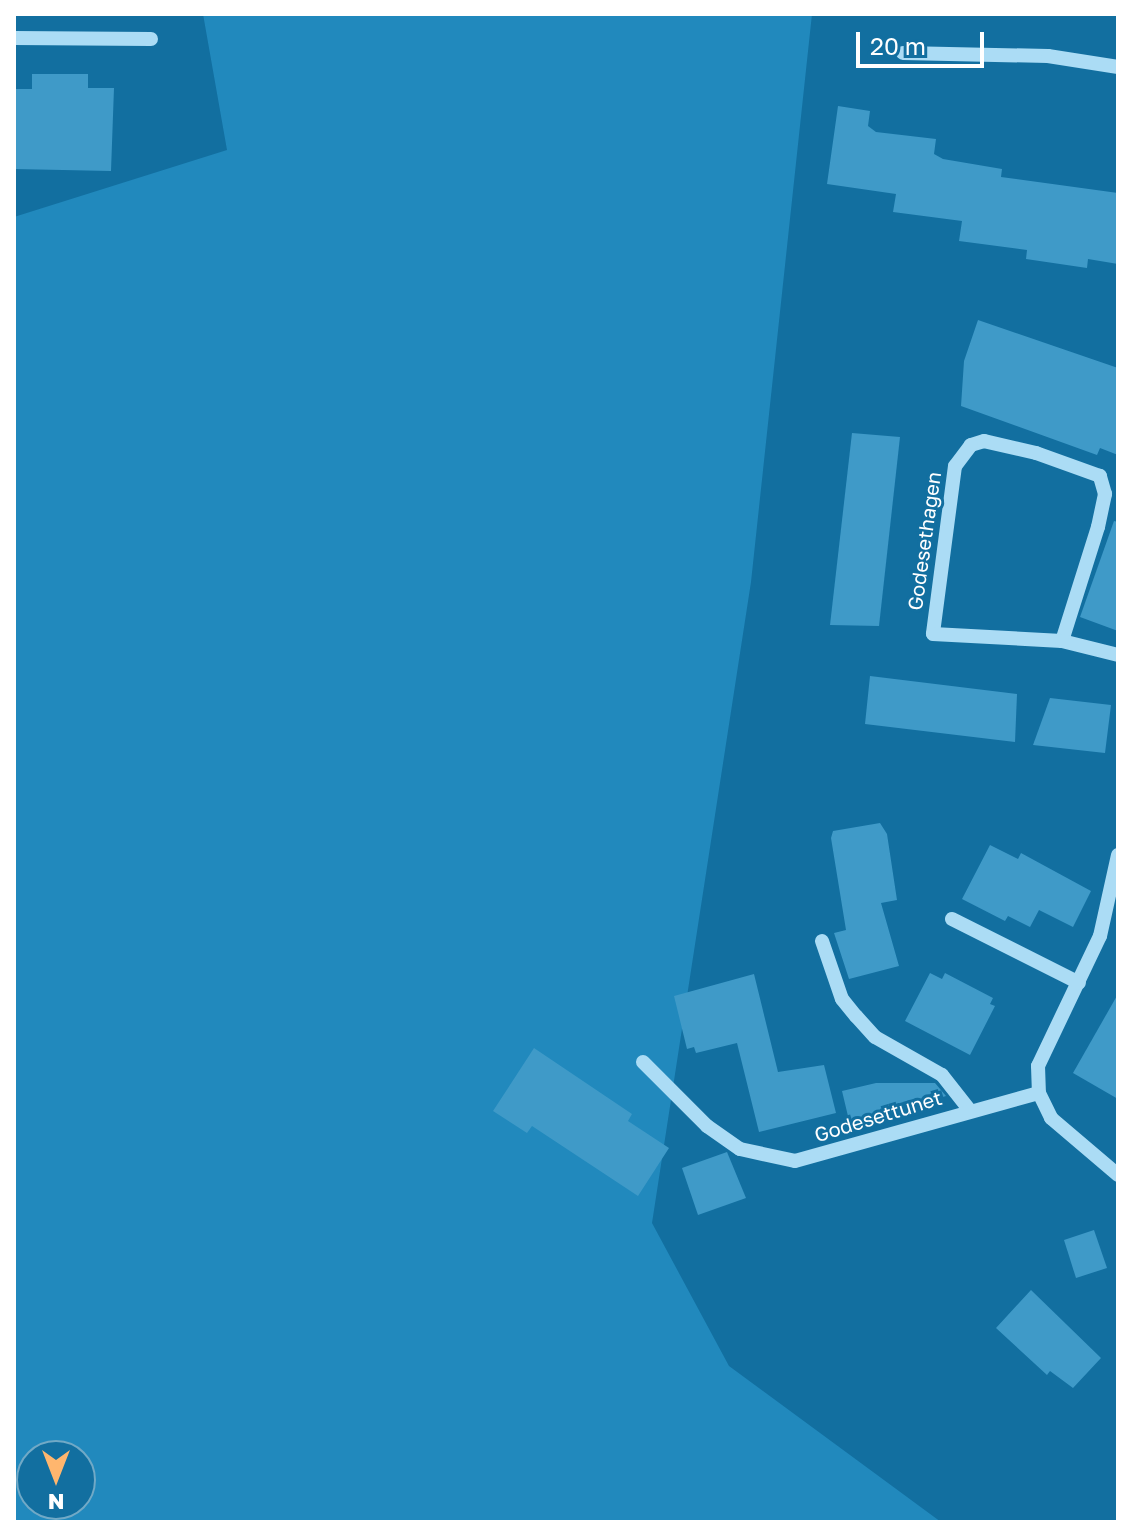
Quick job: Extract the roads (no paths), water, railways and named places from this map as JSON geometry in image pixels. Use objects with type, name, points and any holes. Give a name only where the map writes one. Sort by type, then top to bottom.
[{"type":"street","points":[[14,38],[151,39]]},
{"type":"street","points":[[903,53],[1048,56],[1118,67]]},
{"type":"street","name":"Godesethagen","points":[[1062,641],[1098,527],[1105,494],[1100,476],[1036,453],[984,441],[971,445],[955,466],[933,634],[1062,641],[1118,655]]},
{"type":"street","points":[[1118,855],[1100,936],[1038,1066],[1039,1093],[1051,1118],[1118,1175]]},
{"type":"street","points":[[952,919],[1079,983]]},
{"type":"street","name":"Godesettunet","points":[[822,941],[842,999],[856,1016],[875,1037],[942,1075],[968,1108]]},
{"type":"street","name":"Godesettunet","points":[[643,1062],[707,1126],[740,1149],[767,1158],[821,1156],[968,1108],[1039,1093]]}]
